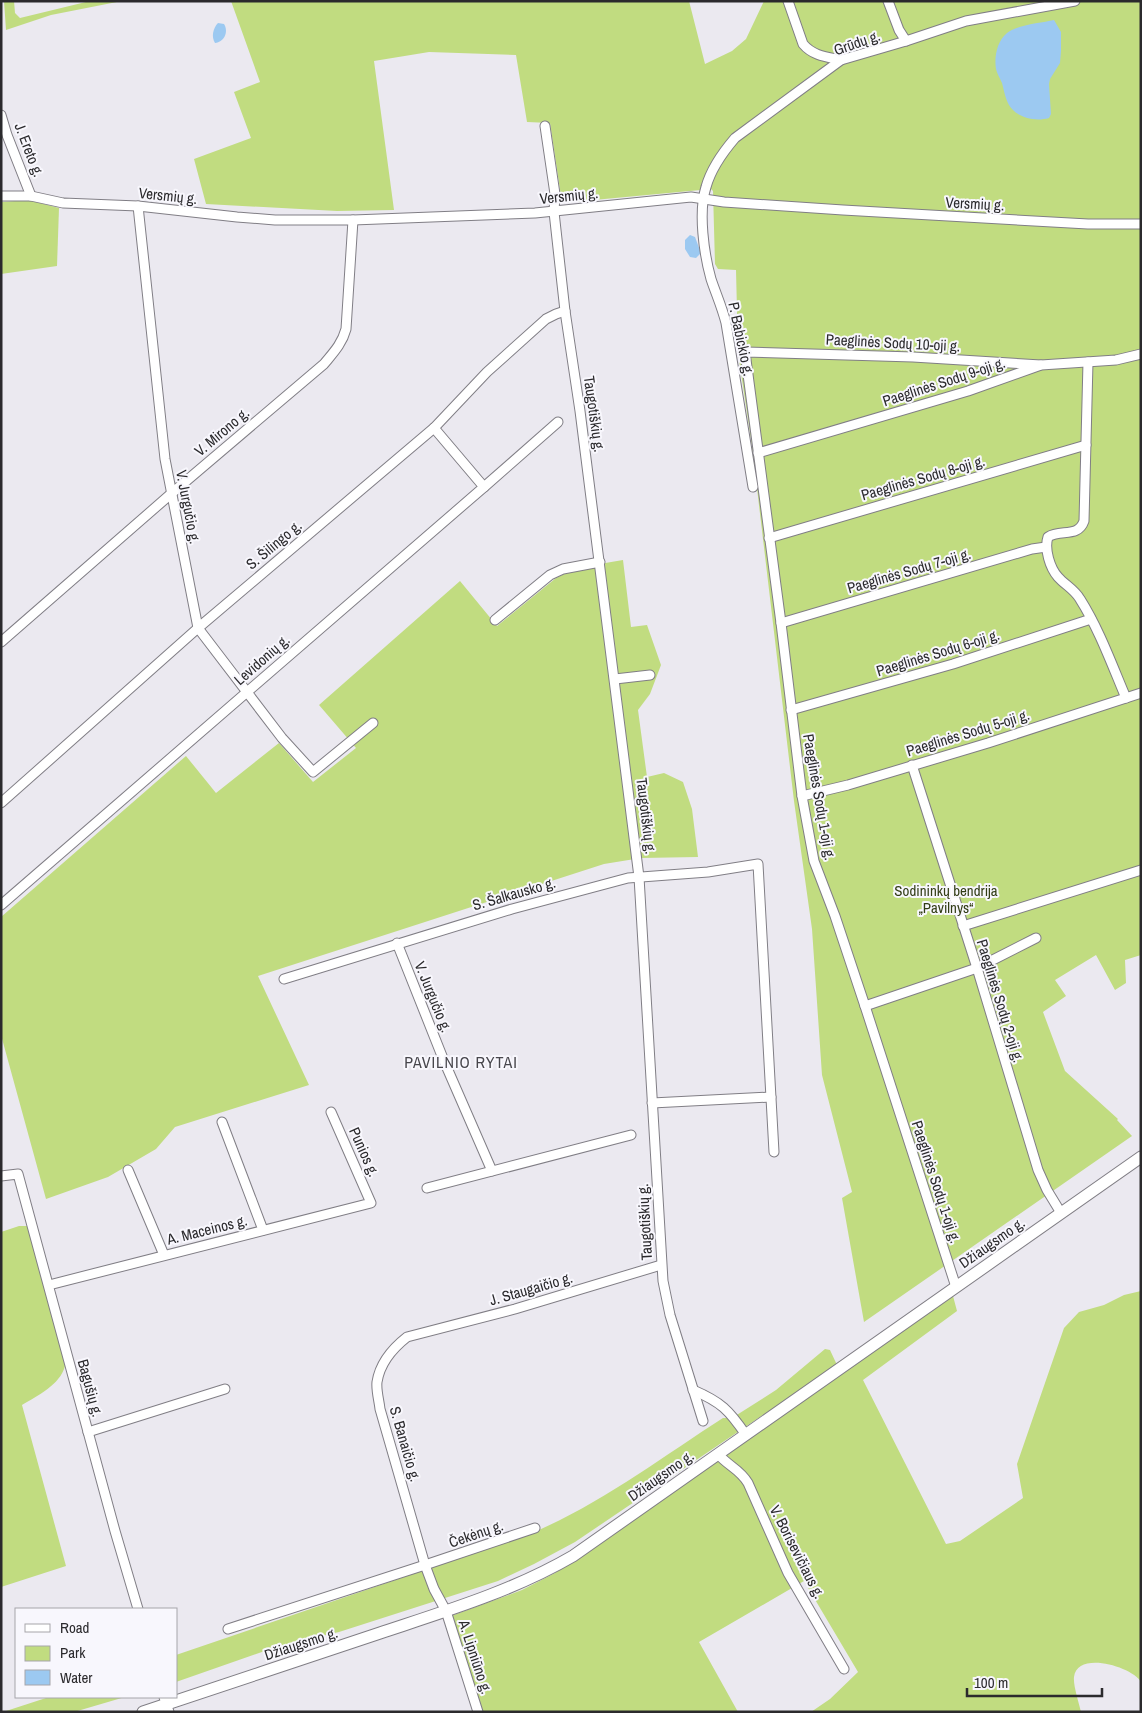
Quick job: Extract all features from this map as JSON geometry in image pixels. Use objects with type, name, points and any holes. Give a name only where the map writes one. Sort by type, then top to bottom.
[{"type":"street","points":[[788,1],[804,44],[808,49],[816,54],[841,60]]},
{"type":"street","points":[[888,1],[899,30],[906,41]]},
{"type":"street","name":"Grūdų g.","points":[[704,198],[713,170],[725,149],[735,138],[841,60],[966,21],[1075,1]]},
{"type":"street","name":"J. Ereto g.","points":[[1,115],[31,196]]},
{"type":"street","name":"Taugotiškių g.","points":[[545,126],[555,194],[554,212],[566,311],[600,562],[639,877],[661,1265],[670,1315],[703,1421]]},
{"type":"street","name":"Versmių g.","points":[[1,196],[31,196],[63,203],[138,206],[266,219],[353,220],[554,212],[672,198],[704,198],[724,202],[843,210],[1088,224],[1141,224]]},
{"type":"street","name":"P. Babickio g.","points":[[704,198],[702,223],[707,263],[722,304],[726,323],[753,487]]},
{"type":"street","name":"V. Jurgučio g.","points":[[138,206],[165,459],[198,628],[282,738],[313,772],[373,723]]},
{"type":"street","name":"V. Mirono g.","points":[[1,642],[324,364],[340,344],[346,329],[353,220]]},
{"type":"street","name":"S. Šilingo g.","points":[[1,803],[198,628],[434,428],[487,372],[546,320],[566,311]]},
{"type":"street","name":"Paeglinės Sodų 10-oji g.","points":[[745,352],[913,356],[1041,365]]},
{"type":"street","name":"Paeglinės Sodų 1-oji g.","points":[[745,352],[802,796],[814,861],[834,916],[956,1287]]},
{"type":"street","name":"Paeglinės Sodų 9-oji g.","points":[[758,453],[968,391],[1041,365],[1116,360],[1141,354]]},
{"type":"street","points":[[1088,362],[1084,521],[1082,527],[1072,532],[1056,533],[1048,537],[1046,547],[1054,571],[1059,578],[1073,589],[1091,619],[1126,698]]},
{"type":"street","name":"Levidonių g.","points":[[1,905],[558,422]]},
{"type":"street","points":[[434,428],[484,487]]},
{"type":"street","name":"Paeglinės Sodų 8-oji g.","points":[[769,538],[1086,446]]},
{"type":"street","name":"Paeglinės Sodų 7-oji g.","points":[[781,623],[1032,549],[1046,547]]},
{"type":"street","points":[[495,620],[550,575],[563,569],[600,562]]},
{"type":"street","name":"Paeglinės Sodų 6-oji g.","points":[[791,710],[953,664],[1091,619]]},
{"type":"street","points":[[615,679],[650,675]]},
{"type":"street","name":"Paeglinės Sodų 5-oji g.","points":[[802,796],[826,791],[988,743],[1141,693]]},
{"type":"street","name":"Paeglinės Sodų 2-oji g.","points":[[912,764],[962,926],[977,968],[1038,1170],[1061,1213]]},
{"type":"street","name":"S. Šalkausko g.","points":[[284,979],[512,909],[628,878],[708,872],[758,864],[771,1097]]},
{"type":"street","points":[[962,926],[1141,870]]},
{"type":"street","points":[[864,1006],[977,968],[1036,938]]},
{"type":"street","name":"V. Jurgučio g.","points":[[397,943],[443,1058],[492,1171]]},
{"type":"street","points":[[652,1103],[771,1097],[774,1152]]},
{"type":"street","name":"Punios g.","points":[[331,1112],[371,1203]]},
{"type":"street","points":[[222,1122],[263,1230]]},
{"type":"street","points":[[427,1188],[631,1135]]},
{"type":"street","name":"Džiaugsmo g.","points":[[143,1712],[446,1611],[508,1589],[544,1573],[573,1556],[1141,1157]]},
{"type":"street","points":[[128,1170],[164,1256]]},
{"type":"street","name":"Bagušių g.","points":[[1,1176],[18,1174],[138,1608]]},
{"type":"street","name":"A. Maceinos g.","points":[[49,1285],[371,1203]]},
{"type":"street","name":"J. Staugaičio g.","points":[[408,1337],[515,1309],[661,1265]]},
{"type":"street","name":"S. Banaičio g.","points":[[408,1337],[390,1353],[381,1369],[377,1382],[380,1409],[425,1566],[434,1590],[446,1611]]},
{"type":"street","points":[[88,1432],[225,1389]]},
{"type":"street","points":[[693,1390],[710,1397],[731,1413],[746,1435]]},
{"type":"street","name":"V. Borisevičiaus g.","points":[[718,1454],[724,1462],[743,1474],[788,1573],[844,1669]]},
{"type":"street","name":"Čekėnų g.","points":[[425,1566],[536,1528]]},
{"type":"street","points":[[228,1629],[425,1566]]},
{"type":"street","name":"A. Lipniūno g.","points":[[446,1611],[478,1712]]},
{"type":"green space","points":[[4,1],[14,1],[15,13],[20,18],[90,1],[122,1],[51,15],[6,30]]},
{"type":"green space","name":"Sodininkų bendrija „Pavilnys“","points":[[231,1],[689,1],[705,64],[732,51],[746,39],[764,1],[1141,1],[1141,955],[1125,960],[1126,983],[1115,990],[1096,955],[1055,980],[1066,996],[1043,1012],[1065,1071],[1118,1119],[1132,1136],[864,1322],[842,1198],[852,1192],[822,1075],[812,929],[794,801],[752,446],[738,353],[736,270],[718,269],[715,264],[713,191],[711,189],[562,203],[550,123],[527,122],[516,55],[429,52],[374,61],[394,210],[337,211],[206,204],[194,159],[251,138],[234,92],[260,82]]},
{"type":"green space","points":[[29,200],[59,208],[57,266],[1,274],[1,202]]},
{"type":"green space","points":[[623,560],[631,627],[647,625],[661,665],[650,694],[638,710],[647,777],[664,773],[683,782],[692,809],[698,857],[641,858],[604,864],[258,976],[309,1085],[175,1127],[156,1149],[108,1177],[46,1199],[1,1035],[1,917],[186,756],[216,793],[279,743],[313,782],[356,748],[319,705],[460,581],[497,626],[556,578],[580,569]]},
{"type":"green space","points":[[19,1226],[27,1226],[31,1229],[65,1366],[53,1384],[41,1394],[22,1405],[66,1566],[1,1587],[1,1232]]},
{"type":"green space","points":[[1141,1291],[1141,1682],[1128,1671],[1117,1667],[1106,1664],[1085,1664],[1077,1669],[1074,1677],[1081,1712],[811,1712],[830,1699],[858,1672],[804,1581],[699,1642],[738,1712],[482,1712],[451,1616],[522,1590],[555,1573],[953,1296],[957,1311],[863,1380],[946,1544],[960,1541],[1023,1498],[1017,1464],[1064,1328],[1079,1312],[1104,1305],[1124,1295]]},
{"type":"green space","points":[[825,1349],[830,1350],[837,1365],[575,1542],[534,1564],[498,1581],[339,1632],[279,1646],[178,1681],[178,1654],[527,1535],[579,1510],[628,1481],[723,1418],[732,1418],[776,1390]]},
{"type":"green space","points":[[46,1698],[122,1698],[74,1712],[3,1712]]},
{"type":"water","points":[[1054,20],[1061,32],[1061,51],[1060,63],[1049,84],[1051,114],[1049,118],[1044,119],[1027,118],[1012,109],[1008,102],[996,69],[997,49],[1001,40],[1011,30]]},
{"type":"water","points":[[218,23],[224,24],[226,33],[221,41],[215,43],[213,33]]},
{"type":"water","points":[[690,235],[695,237],[701,253],[696,258],[690,257],[685,249],[685,240]]},
{"type":"district","name":"PAVILNIO RYTAI","points":[[461,1062]]}]
